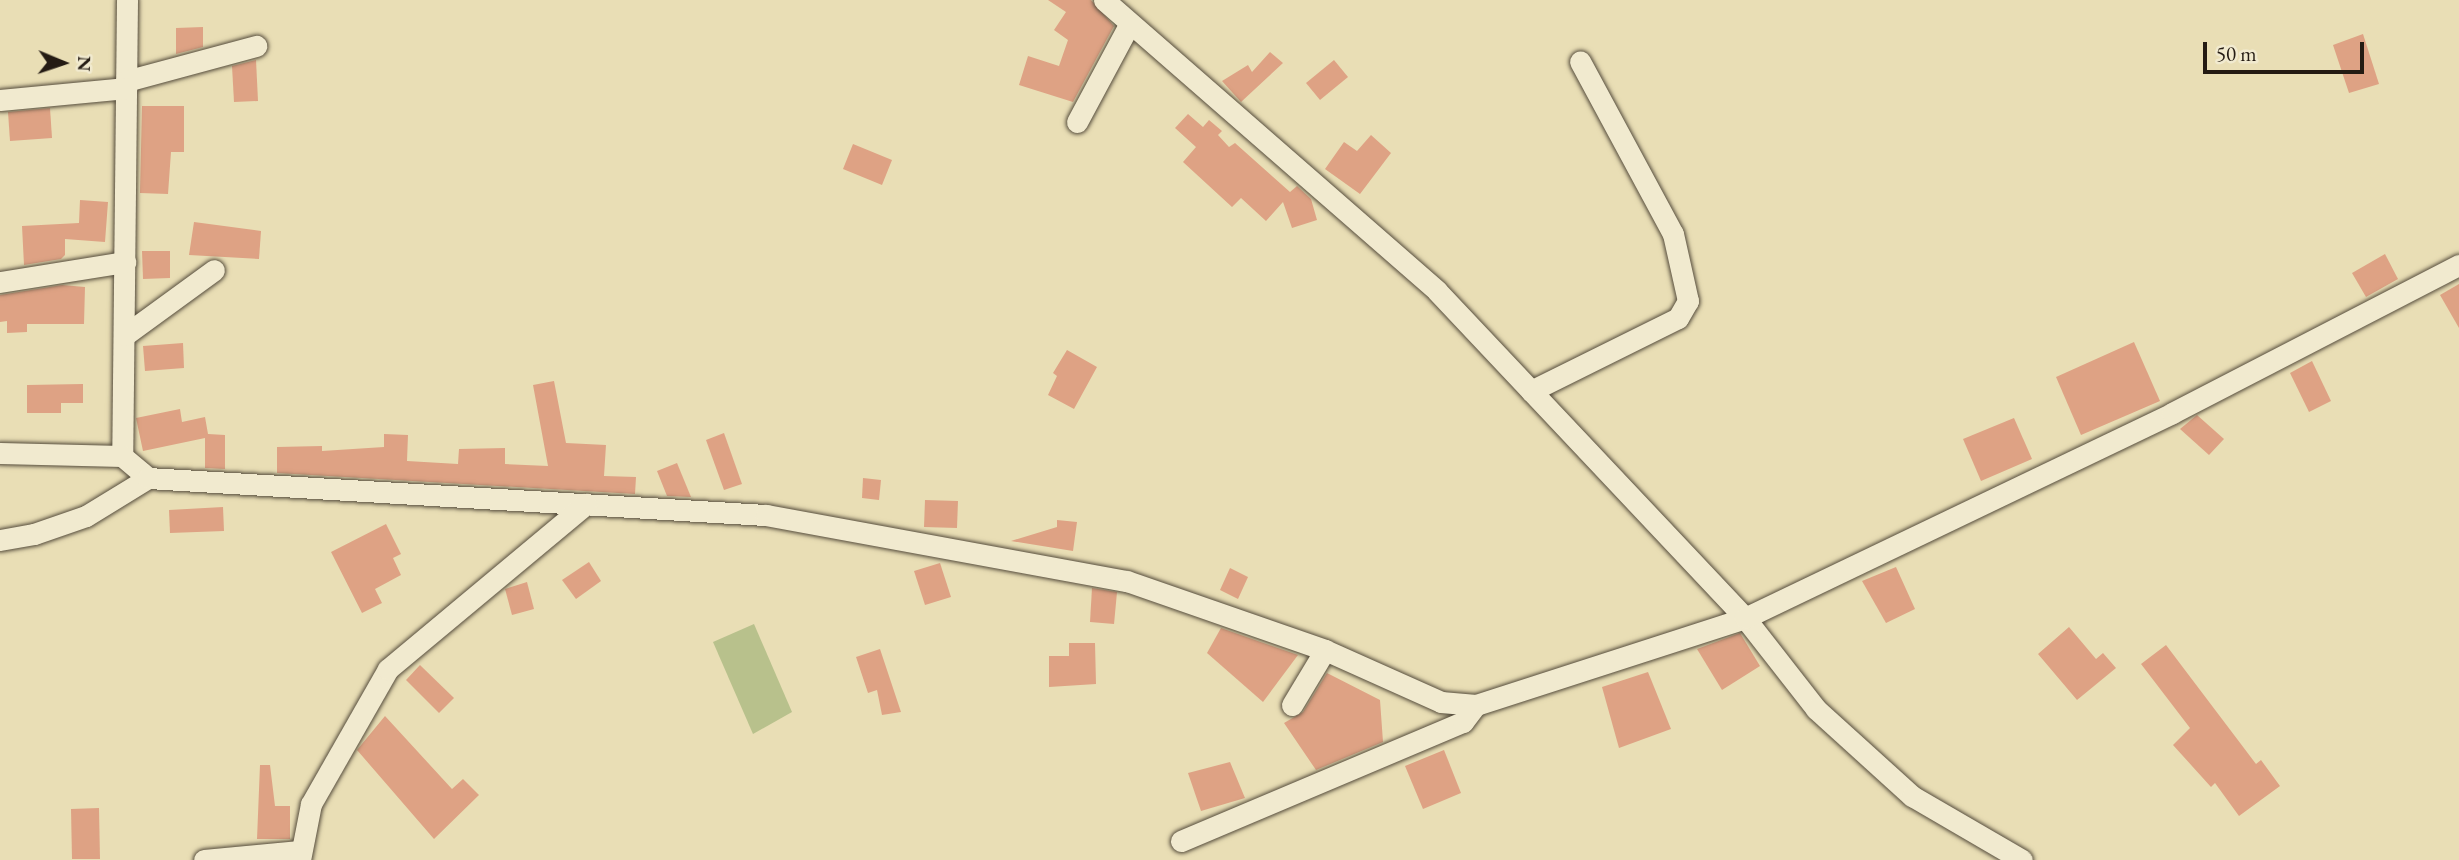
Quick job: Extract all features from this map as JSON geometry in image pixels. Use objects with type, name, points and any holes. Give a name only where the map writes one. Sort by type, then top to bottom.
[{"type":"street","points":[[122,456],[127,0]]},
{"type":"street","points":[[1104,0],[1437,290],[1745,618],[1816,709],[1912,796],[2022,860]]},
{"type":"street","points":[[1077,122],[1130,23]]},
{"type":"street","points":[[0,100],[126,85],[256,46]]},
{"type":"street","points":[[1531,391],[1678,318],[1688,301],[1673,234],[1580,61]]},
{"type":"street","points":[[0,282],[125,262]]},
{"type":"street","points":[[0,540],[34,534],[86,516],[148,478],[766,515],[1127,581],[1325,650],[1429,698],[1476,705],[1745,618],[2172,412],[2459,265]]},
{"type":"street","points":[[125,335],[214,270]]},
{"type":"street","points":[[0,453],[122,456],[148,478]]},
{"type":"street","points":[[204,860],[300,855],[311,804],[388,669],[586,505]]},
{"type":"street","points":[[1292,705],[1325,650]]},
{"type":"street","points":[[1181,841],[1463,722],[1476,705]]},
{"type":"green space","points":[[754,624],[792,712],[753,734],[713,642]]},
{"type":"building","points":[[1048,0],[1091,0],[1114,26],[1073,102],[1019,85],[1028,56],[1059,66],[1068,40],[1054,30],[1066,12]]},
{"type":"building","points":[[203,27],[203,47],[176,54],[176,28]]},
{"type":"building","points":[[2363,34],[2379,84],[2349,93],[2333,45]]},
{"type":"building","points":[[1270,52],[1283,63],[1241,102],[1222,81],[1248,65],[1252,72]]},
{"type":"building","points":[[256,60],[258,101],[234,102],[232,66]]},
{"type":"building","points":[[1334,60],[1348,77],[1320,100],[1306,83]]},
{"type":"building","points":[[142,106],[184,106],[184,152],[171,152],[168,194],[140,193]]},
{"type":"building","points":[[50,108],[52,138],[10,141],[8,112]]},
{"type":"building","points":[[1188,114],[1203,127],[1209,120],[1222,131],[1218,135],[1229,147],[1235,143],[1290,192],[1297,186],[1311,199],[1317,220],[1292,228],[1283,202],[1266,221],[1241,198],[1232,207],[1183,162],[1196,147],[1175,128]]},
{"type":"building","points":[[1371,135],[1391,153],[1360,194],[1325,169],[1344,142],[1357,151]]},
{"type":"building","points":[[853,144],[892,160],[882,185],[843,169]]},
{"type":"building","points":[[80,200],[108,202],[105,242],[65,239],[65,255],[61,259],[24,265],[22,226],[79,223]]},
{"type":"building","points":[[194,222],[261,231],[259,259],[189,255]]},
{"type":"building","points":[[142,251],[170,251],[170,278],[143,279]]},
{"type":"building","points":[[2385,254],[2398,279],[2366,297],[2352,273]]},
{"type":"building","points":[[2459,284],[2459,328],[2440,295]]},
{"type":"building","points":[[62,285],[85,287],[84,324],[27,324],[27,332],[7,333],[7,321],[0,322],[0,295]]},
{"type":"building","points":[[2134,342],[2160,401],[2081,435],[2056,377]]},
{"type":"building","points":[[183,343],[184,368],[145,371],[143,346]]},
{"type":"building","points":[[1067,350],[1097,367],[1074,409],[1048,395],[1057,376],[1053,373]]},
{"type":"building","points":[[2312,361],[2331,401],[2309,412],[2290,373]]},
{"type":"building","points":[[554,381],[566,443],[606,445],[604,476],[636,477],[635,494],[277,473],[277,447],[322,446],[322,451],[384,447],[384,434],[408,435],[407,461],[458,464],[459,449],[505,448],[505,464],[548,466],[533,385]]},
{"type":"building","points":[[83,384],[83,403],[61,403],[61,413],[27,413],[27,385]]},
{"type":"building","points":[[180,409],[182,422],[205,417],[208,434],[225,435],[225,469],[205,468],[205,438],[143,451],[136,418]]},
{"type":"building","points":[[2197,415],[2224,439],[2209,455],[2180,429]]},
{"type":"building","points":[[2014,418],[2032,459],[1981,481],[1963,439]]},
{"type":"building","points":[[724,433],[742,484],[724,490],[706,440]]},
{"type":"building","points":[[677,463],[691,497],[667,496],[657,471]]},
{"type":"building","points":[[863,478],[881,480],[879,500],[862,498]]},
{"type":"building","points":[[925,500],[958,501],[957,528],[924,527]]},
{"type":"building","points":[[223,507],[224,531],[170,533],[169,510]]},
{"type":"building","points":[[1057,520],[1077,522],[1073,551],[1011,541],[1057,527]]},
{"type":"building","points":[[386,524],[401,554],[393,558],[401,575],[375,589],[382,603],[362,613],[331,552]]},
{"type":"building","points":[[589,562],[601,581],[576,599],[562,580]]},
{"type":"building","points":[[940,563],[951,597],[925,605],[914,571]]},
{"type":"building","points":[[1896,567],[1915,609],[1886,623],[1862,581]]},
{"type":"building","points":[[1230,568],[1248,577],[1238,599],[1220,590]]},
{"type":"building","points":[[527,582],[534,609],[512,615],[505,589]]},
{"type":"building","points":[[1092,588],[1117,592],[1114,624],[1090,622]]},
{"type":"building","points":[[2069,627],[2096,659],[2103,653],[2116,668],[2077,700],[2038,654]]},
{"type":"building","points":[[1221,628],[1298,655],[1263,702],[1207,653]]},
{"type":"building","points":[[1740,633],[1760,666],[1722,690],[1697,649]]},
{"type":"building","points":[[1069,643],[1095,643],[1096,684],[1049,687],[1049,656],[1069,656]]},
{"type":"building","points":[[2166,645],[2256,764],[2261,760],[2280,786],[2239,816],[2215,783],[2211,787],[2173,745],[2190,728],[2141,664]]},
{"type":"building","points":[[880,649],[901,712],[882,715],[877,690],[868,693],[856,657]]},
{"type":"building","points":[[420,665],[454,698],[439,713],[406,680]]},
{"type":"building","points":[[1648,672],[1671,729],[1619,748],[1602,687]]},
{"type":"building","points":[[1327,673],[1380,700],[1383,742],[1316,770],[1284,723],[1303,712]]},
{"type":"building","points":[[385,716],[452,789],[463,779],[479,795],[434,839],[357,750]]},
{"type":"building","points":[[1444,750],[1461,793],[1423,809],[1405,766]]},
{"type":"building","points":[[1230,762],[1245,798],[1201,811],[1188,773]]},
{"type":"building","points":[[260,765],[270,765],[275,806],[290,806],[290,839],[257,839]]},
{"type":"building","points":[[99,808],[100,859],[72,859],[71,809]]}]
